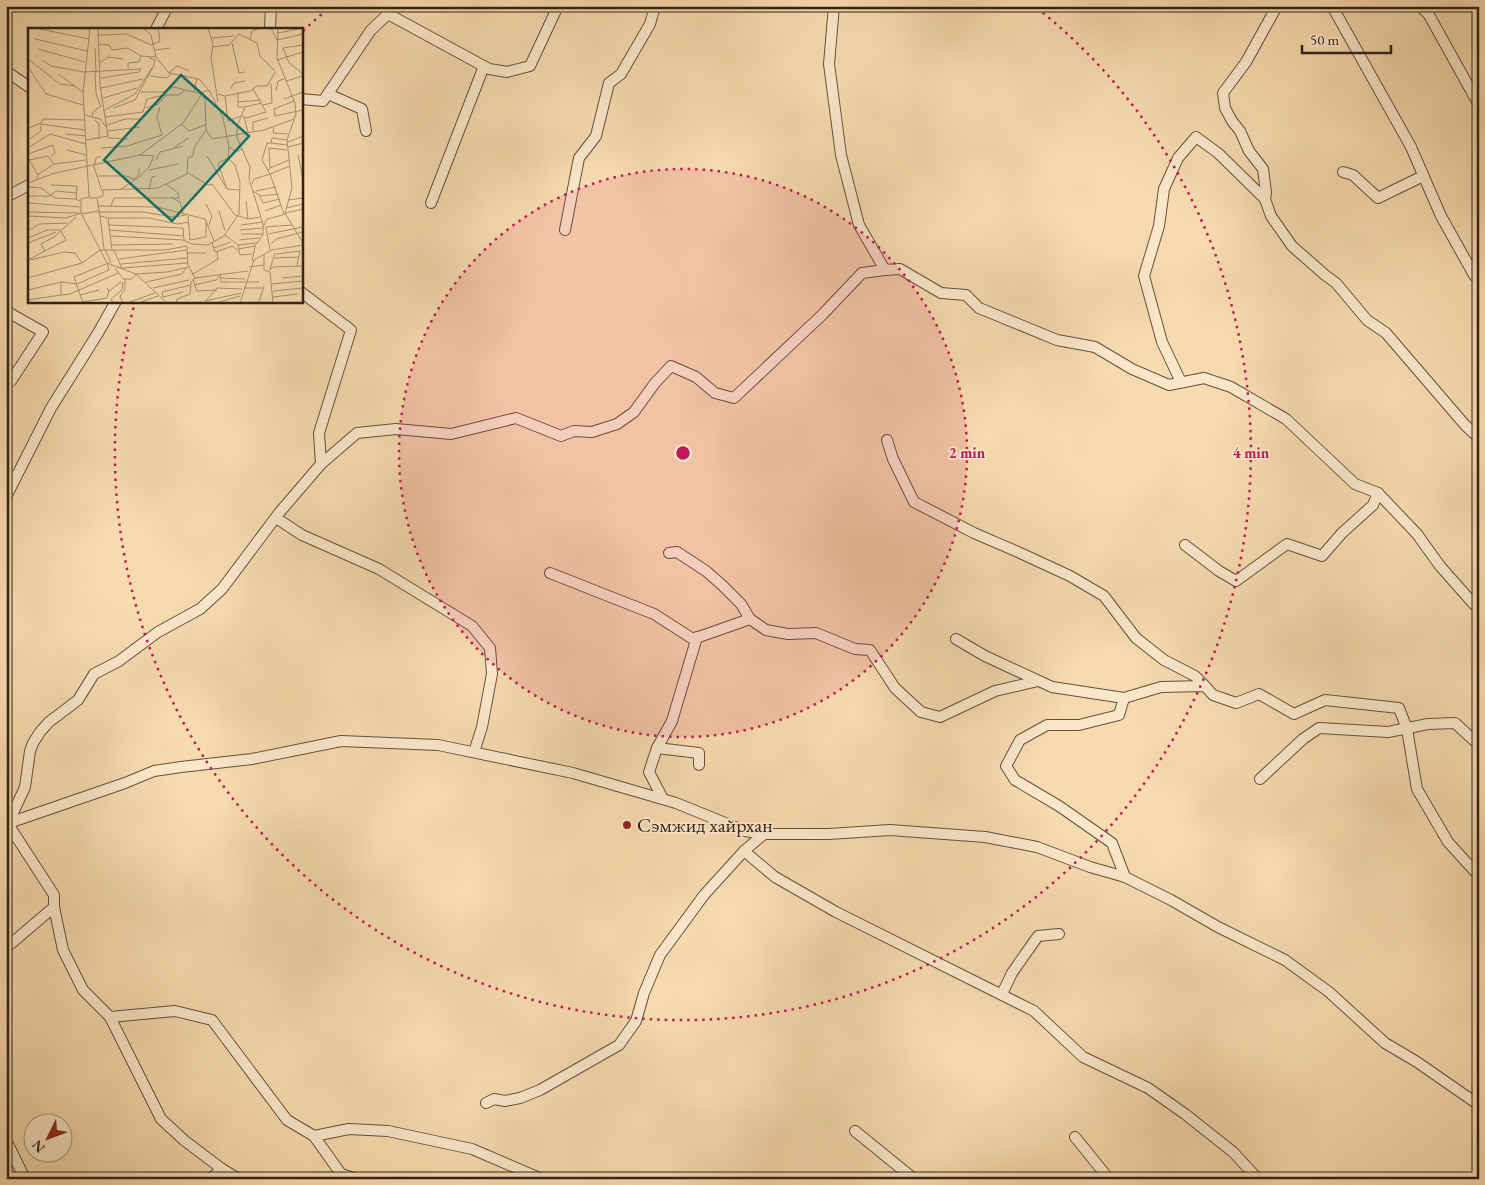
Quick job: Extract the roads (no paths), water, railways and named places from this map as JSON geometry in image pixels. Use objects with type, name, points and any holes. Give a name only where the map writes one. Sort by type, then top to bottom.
[{"type":"street","points":[[157,28],[168,6]]},
{"type":"street","points":[[270,28],[271,6]]},
{"type":"street","points":[[302,99],[323,101],[371,30],[390,10],[489,69],[507,72],[530,66],[558,6]]},
{"type":"street","points":[[564,230],[580,158],[596,136],[609,83],[621,74],[626,66],[650,24],[655,6]]},
{"type":"street","points":[[834,6],[829,64],[841,155],[859,225],[885,270]]},
{"type":"street","points":[[1265,199],[1263,169],[1248,151],[1240,131],[1232,121],[1226,108],[1223,93],[1246,62],[1277,6]]},
{"type":"street","points":[[1332,6],[1411,147],[1441,216],[1474,275],[1479,280]]},
{"type":"street","points":[[1420,6],[1429,15],[1479,105]]},
{"type":"street","points":[[431,203],[484,66]]},
{"type":"street","points":[[6,71],[28,86]]},
{"type":"street","points":[[328,94],[362,109],[366,131]]},
{"type":"street","points":[[1181,382],[1162,342],[1144,276],[1159,226],[1164,189],[1178,158],[1196,136],[1218,153],[1265,199],[1271,216],[1298,253],[1336,283],[1367,320],[1386,333],[1452,410],[1479,438]]},
{"type":"street","points":[[1343,172],[1353,176],[1378,198],[1423,176]]},
{"type":"street","points":[[6,197],[28,186]]},
{"type":"street","points":[[7,824],[25,788],[30,752],[40,732],[49,722],[78,700],[94,674],[119,661],[158,632],[200,609],[222,590],[276,518],[321,464],[357,433],[396,428],[451,434],[516,418],[561,436],[574,431],[592,432],[617,424],[634,412],[655,383],[671,366],[696,377],[715,393],[734,398],[822,315],[862,273],[900,269],[941,293],[966,295],[978,308],[1057,340],[1095,347],[1132,369],[1169,385],[1204,378],[1231,386],[1286,419],[1355,484],[1378,493],[1417,534],[1440,566],[1479,610]]},
{"type":"street","points":[[302,293],[351,330],[319,432],[321,464]]},
{"type":"street","points":[[6,497],[50,408],[115,302]]},
{"type":"street","points":[[6,311],[43,332],[11,381],[6,383]]},
{"type":"street","points":[[887,440],[893,459],[914,502],[974,534],[1070,576],[1104,596],[1136,638],[1164,660],[1196,676],[1212,695],[1236,703],[1259,694],[1294,714],[1325,700],[1399,708],[1407,729],[1417,789],[1448,842],[1479,876]]},
{"type":"street","points":[[1185,545],[1219,571],[1236,581],[1287,544],[1322,556],[1373,505],[1378,493]]},
{"type":"street","points":[[276,518],[302,535],[379,569],[472,626],[490,648],[492,674],[482,727],[474,752]]},
{"type":"street","points":[[669,553],[677,552],[711,575],[741,604],[750,619],[766,630],[788,634],[816,632],[855,648],[870,650],[895,688],[921,712],[940,716],[995,692],[1038,681]]},
{"type":"street","points":[[550,573],[654,614],[692,639],[750,619]]},
{"type":"street","points":[[663,799],[649,772],[657,748],[672,721],[697,637]]},
{"type":"street","points":[[956,639],[985,656],[1052,687],[1124,698],[1161,687],[1205,686]]},
{"type":"street","points":[[1124,698],[1118,715],[1079,725],[1048,725],[1020,740],[1006,766],[1014,780],[1059,806],[1112,843],[1125,877]]},
{"type":"street","points":[[1260,779],[1319,728],[1388,732],[1428,724],[1455,723],[1479,745]]},
{"type":"street","points":[[7,824],[154,771],[252,760],[341,741],[438,745],[573,773],[663,799],[745,831],[764,834],[830,834],[890,830],[985,837],[1037,847],[1090,867],[1125,877],[1171,900],[1218,927],[1285,960],[1330,992],[1385,1044],[1417,1062],[1479,1105]]},
{"type":"street","points":[[657,748],[699,753],[699,765]]},
{"type":"street","points":[[7,824],[54,894],[54,908],[63,950],[82,990],[110,1017],[161,1119],[185,1141],[222,1169],[239,1179]]},
{"type":"street","points":[[486,1103],[494,1099],[505,1101],[520,1098],[540,1090],[619,1045],[636,1022],[647,986],[660,955],[704,895],[744,852],[764,834]]},
{"type":"street","points":[[744,852],[775,877],[829,908],[1034,1011],[1083,1057],[1148,1088],[1186,1114],[1233,1152],[1258,1179]]},
{"type":"street","points":[[6,948],[54,908]]},
{"type":"street","points":[[1002,994],[1012,973],[1038,936],[1059,934]]},
{"type":"street","points":[[110,1017],[175,1010],[212,1020],[287,1120],[314,1136],[340,1176],[357,1179]]},
{"type":"street","points":[[314,1136],[349,1129],[388,1131],[472,1149],[542,1179]]},
{"type":"street","points":[[855,1131],[914,1179]]},
{"type":"street","points":[[1075,1137],[1109,1179]]},
{"type":"street","points":[[6,1140],[25,1179]]},
{"type":"street","points":[[210,1179],[222,1169]]},
{"type":"place","name":"Сэмжид хайрхан","points":[[627,825]]}]
